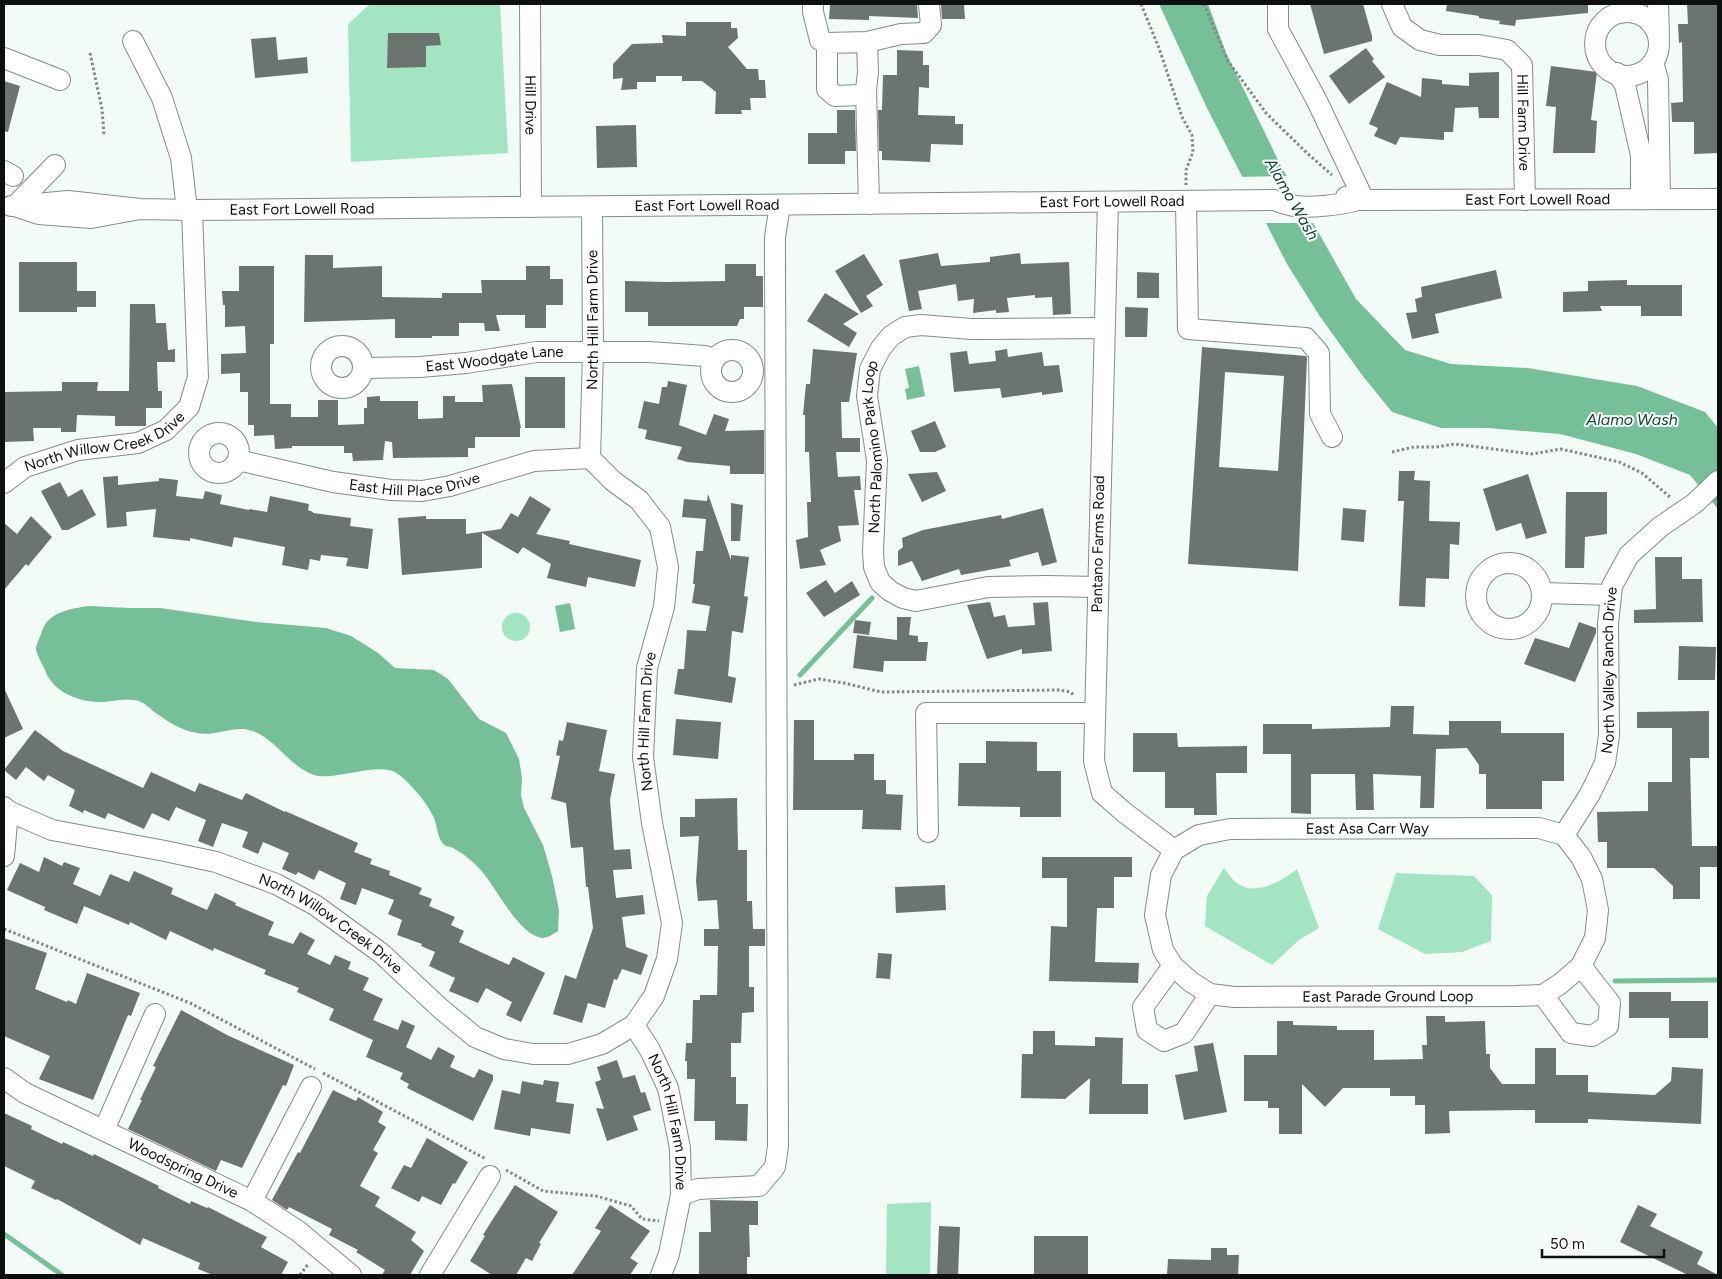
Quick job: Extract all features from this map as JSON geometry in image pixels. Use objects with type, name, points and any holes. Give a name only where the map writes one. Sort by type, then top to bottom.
[{"type":"street","name":"Hill Drive","points":[[530,4],[531,207]]},
{"type":"street","points":[[813,4],[813,12],[820,40],[827,43],[867,42],[901,34],[924,33],[931,25],[929,4]]},
{"type":"street","points":[[1278,4],[1278,30],[1316,98],[1361,200]]},
{"type":"street","name":"Hill Farm Drive","points":[[1392,4],[1402,27],[1420,40],[1440,46],[1479,45],[1507,50],[1522,65],[1525,200]]},
{"type":"street","points":[[1658,4],[1659,38],[1658,52],[1653,62],[1646,69],[1630,75],[1616,73],[1607,68],[1597,54],[1597,34],[1604,22],[1622,8],[1645,17],[1654,26],[1659,38]]},
{"type":"street","name":"North Willow Creek Drive","points":[[4,484],[25,467],[78,450],[138,443],[166,430],[189,406],[198,377],[190,210],[162,98],[132,41]]},
{"type":"street","points":[[867,42],[868,204]]},
{"type":"street","points":[[827,43],[827,89],[835,96],[860,95],[866,90]]},
{"type":"street","points":[[4,58],[60,80]]},
{"type":"street","points":[[1650,199],[1658,80],[1653,62]]},
{"type":"street","points":[[1616,73],[1625,85],[1650,199]]},
{"type":"street","points":[[9,205],[55,165]]},
{"type":"street","name":"East Fort Lowell Road","points":[[9,205],[68,201],[140,210],[190,210],[1232,201],[1274,200],[1284,195],[1344,205],[1361,200],[1718,199]]},
{"type":"street","points":[[1186,201],[1188,329],[1306,338],[1319,353],[1320,414],[1332,437]]},
{"type":"street","name":"Pantano Farms Road","points":[[1108,202],[1103,328],[1094,761],[1102,793],[1174,850]]},
{"type":"street","points":[[681,1195],[698,1189],[759,1186],[775,1167],[778,1146],[775,237],[780,205]]},
{"type":"street","name":"North Hill Farm Drive","points":[[592,206],[594,352],[590,458],[612,481],[638,500],[660,527],[668,566],[664,607],[647,668],[643,756],[652,823],[672,923],[667,959],[654,996],[634,1024],[650,1050],[668,1088],[680,1148],[681,1195],[669,1254],[661,1275]]},
{"type":"street","name":"North Palomino Park Loop","points":[[1097,587],[988,587],[916,601],[903,598],[890,591],[880,582],[874,567],[877,460],[867,396],[870,369],[881,348],[891,336],[905,327],[921,324],[971,329],[1103,328]]},
{"type":"street","name":"East Woodgate Lane","points":[[364,368],[420,367],[466,363],[537,352],[649,352],[705,356],[714,359]]},
{"type":"street","name":"East Hill Place Drive","points":[[238,460],[333,482],[391,490],[422,491],[450,486],[534,461],[590,458]]},
{"type":"street","name":"North Valley Ranch Drive","points":[[1564,835],[1590,794],[1606,763],[1609,736],[1608,624],[1612,586],[1629,555],[1660,527],[1689,507],[1718,481]]},
{"type":"street","points":[[1543,593],[1611,595]]},
{"type":"street","points":[[928,832],[926,713],[1094,713]]},
{"type":"street","points":[[4,856],[6,809]]},
{"type":"street","name":"North Willow Creek Drive","points":[[6,809],[52,830],[216,862],[276,884],[315,905],[381,953],[440,1009],[474,1037],[504,1049],[533,1054],[568,1054],[602,1044],[634,1024]]},
{"type":"street","name":"East Asa Carr Way","points":[[1174,850],[1199,835],[1230,829],[1539,828],[1564,835]]},
{"type":"street","points":[[1564,835],[1581,857],[1592,879],[1598,910],[1595,938],[1581,966],[1560,984],[1543,995],[1571,1033],[1592,1036],[1608,1026],[1610,1003],[1581,966]]},
{"type":"street","name":"East Parade Ground Loop","points":[[1174,850],[1161,875],[1155,916],[1163,950],[1173,966],[1191,982],[1210,994],[1234,997],[1543,995]]},
{"type":"street","points":[[1173,966],[1143,1007],[1147,1030],[1164,1040],[1184,1033],[1210,994]]},
{"type":"street","points":[[104,1130],[155,1014]]},
{"type":"street","name":"Woodspring Drive","points":[[4,1078],[25,1093],[252,1201],[298,1231],[351,1275]]},
{"type":"street","points":[[252,1201],[311,1087]]},
{"type":"street","points":[[430,1275],[495,1169]]},
{"type":"path","points":[[1141,4],[1159,48],[1182,118],[1192,135],[1193,152],[1186,170],[1186,201]]},
{"type":"path","points":[[1204,4],[1228,61],[1266,113],[1336,179]]},
{"type":"path","points":[[90,53],[102,108],[104,135]]},
{"type":"path","points":[[1392,452],[1414,447],[1436,447],[1455,444],[1532,454],[1561,448],[1619,462],[1642,473],[1689,507]]},
{"type":"path","points":[[776,695],[792,685],[819,679],[881,692],[1059,690],[1071,692],[1078,703],[1094,713]]},
{"type":"path","points":[[4,929],[190,1003],[495,1169],[543,1191],[596,1196],[631,1206],[642,1219],[662,1222]]},
{"type":"shaded area","points":[[370,4],[500,4],[508,153],[351,162],[348,24]]},
{"type":"shaded area","points":[[516,613],[526,617],[530,627],[526,637],[516,641],[506,637],[502,627],[506,617]]},
{"type":"shaded area","points":[[1224,868],[1235,882],[1244,887],[1252,888],[1268,886],[1297,869],[1319,928],[1299,940],[1272,965],[1205,926],[1207,896]]},
{"type":"shaded area","points":[[1396,873],[1474,876],[1492,895],[1491,941],[1462,952],[1425,954],[1378,929]]},
{"type":"shaded area","points":[[931,1202],[930,1275],[886,1275],[887,1204]]},
{"type":"water","name":"Alamo Wash","points":[[1159,4],[1208,4],[1226,53],[1281,166],[1356,299],[1405,350],[1451,364],[1528,368],[1637,386],[1705,412],[1718,428],[1718,509],[1690,475],[1636,454],[1560,434],[1488,428],[1441,428],[1392,412],[1362,375],[1319,315],[1287,264],[1207,108]]},
{"type":"water","points":[[919,366],[925,396],[907,400],[905,389],[909,388],[905,369]]},
{"type":"water","points":[[570,603],[575,629],[560,632],[555,606]]},
{"type":"water","points":[[89,606],[160,608],[256,622],[326,628],[351,636],[378,653],[395,668],[434,670],[448,679],[479,719],[506,733],[519,759],[522,778],[521,795],[524,808],[543,845],[552,876],[559,910],[558,931],[542,938],[533,935],[524,928],[477,866],[453,848],[443,844],[439,837],[435,819],[426,805],[410,784],[393,771],[384,769],[331,776],[314,775],[297,766],[269,740],[253,731],[239,729],[204,734],[191,732],[174,725],[141,702],[127,700],[86,701],[61,690],[49,678],[37,654],[37,645],[45,624],[55,615],[75,608]]},
{"type":"pier","points":[[1290,176],[1316,223],[1263,223],[1239,177]]},
{"type":"building","points":[[830,4],[917,4],[918,18],[869,16],[869,20],[829,19]]},
{"type":"building","points":[[941,4],[964,4],[965,19],[942,19]]},
{"type":"building","points":[[1310,4],[1363,4],[1372,41],[1324,54]]},
{"type":"building","points":[[1447,4],[1588,4],[1588,13],[1516,20],[1515,26],[1499,24],[1500,21],[1479,18],[1479,16],[1446,11]]},
{"type":"building","points":[[1687,4],[1718,4],[1718,153],[1694,154],[1694,122],[1672,122],[1671,103],[1683,102],[1682,42],[1679,43],[1678,24],[1688,24]]},
{"type":"building","points":[[686,22],[731,22],[731,28],[737,28],[738,38],[728,47],[747,69],[758,69],[759,80],[765,80],[766,98],[750,98],[751,110],[741,110],[742,114],[715,114],[716,92],[702,81],[682,81],[682,76],[656,76],[656,82],[637,82],[637,89],[621,90],[623,78],[613,79],[613,64],[632,44],[663,43],[662,35],[686,36]]},
{"type":"building","points":[[388,33],[439,33],[441,45],[426,46],[426,67],[387,68]]},
{"type":"building","points":[[276,37],[278,60],[307,57],[308,73],[255,78],[251,39]]},
{"type":"building","points":[[1366,48],[1374,59],[1372,61],[1385,77],[1349,104],[1329,76]]},
{"type":"building","points":[[897,50],[923,51],[923,65],[929,65],[929,88],[919,87],[918,115],[955,116],[955,124],[963,124],[963,145],[931,144],[930,162],[882,160],[882,151],[879,151],[878,110],[882,110],[883,75],[897,75]]},
{"type":"building","points":[[1551,66],[1597,72],[1591,120],[1597,121],[1595,153],[1553,153],[1556,107],[1546,106]]},
{"type":"building","points":[[1499,72],[1499,118],[1479,118],[1478,107],[1455,108],[1453,132],[1444,132],[1444,140],[1400,137],[1396,145],[1374,136],[1378,128],[1369,124],[1387,82],[1421,97],[1422,78],[1442,80],[1442,84],[1469,86],[1469,73]]},
{"type":"building","points":[[4,81],[20,86],[8,132],[4,131]]},
{"type":"building","points":[[837,110],[855,110],[856,151],[845,151],[845,164],[808,164],[808,133],[837,133]]},
{"type":"building","points":[[636,125],[637,167],[597,168],[596,126]]},
{"type":"building","points":[[938,253],[941,266],[990,262],[990,257],[1020,253],[1021,264],[1069,262],[1071,314],[1053,315],[1052,297],[1035,298],[1035,295],[1007,298],[1009,312],[996,313],[996,310],[973,313],[974,299],[958,301],[956,284],[918,291],[922,309],[909,311],[899,260]]},
{"type":"building","points":[[864,254],[883,285],[866,296],[873,306],[861,313],[835,271]]},
{"type":"building","points":[[305,255],[333,255],[333,268],[382,266],[382,297],[442,298],[442,293],[482,293],[481,280],[526,280],[526,266],[550,266],[550,279],[563,279],[563,305],[546,305],[546,328],[525,328],[525,315],[496,315],[500,331],[485,331],[484,323],[459,323],[459,336],[432,336],[432,338],[395,338],[395,319],[304,322]]},
{"type":"building","points":[[19,262],[77,262],[77,291],[96,291],[96,307],[77,307],[77,312],[19,312]]},
{"type":"building","points":[[725,264],[756,264],[756,276],[763,276],[763,307],[744,307],[744,319],[740,319],[737,326],[648,326],[648,312],[625,312],[625,281],[725,281]]},
{"type":"building","points":[[239,266],[274,266],[274,344],[270,344],[270,404],[291,404],[291,417],[318,417],[318,400],[338,400],[338,425],[364,424],[364,408],[367,408],[367,397],[380,396],[380,401],[418,401],[418,419],[443,418],[443,396],[455,396],[455,402],[483,402],[482,385],[512,384],[521,428],[520,437],[475,437],[475,448],[468,448],[468,457],[393,458],[392,442],[385,441],[383,460],[353,461],[352,453],[344,453],[344,446],[292,446],[292,448],[275,449],[274,435],[254,436],[254,425],[248,425],[248,392],[240,392],[240,373],[221,374],[221,354],[246,353],[245,326],[225,327],[225,305],[223,305],[222,291],[239,291]]},
{"type":"building","points":[[1496,270],[1502,298],[1435,314],[1439,333],[1412,339],[1406,313],[1417,312],[1415,299],[1422,297],[1421,287]]},
{"type":"building","points":[[1137,272],[1159,273],[1159,298],[1137,298]]},
{"type":"building","points":[[1627,280],[1627,285],[1682,285],[1682,316],[1641,316],[1641,306],[1600,306],[1602,311],[1563,312],[1563,292],[1588,291],[1588,281]]},
{"type":"building","points":[[825,293],[859,314],[843,324],[857,333],[849,347],[807,321]]},
{"type":"building","points":[[130,304],[155,304],[156,323],[166,323],[168,350],[175,349],[175,362],[157,362],[158,391],[162,391],[162,408],[146,408],[146,426],[115,426],[115,416],[77,415],[76,432],[61,432],[61,428],[33,428],[34,441],[4,442],[4,392],[62,391],[62,382],[98,382],[97,391],[129,391]]},
{"type":"building","points":[[1125,307],[1148,308],[1147,337],[1125,337]]},
{"type":"building","points":[[1202,347],[1306,356],[1298,571],[1188,564]],"holes":[[[1225,372],[1284,376],[1278,471],[1219,467]]]},
{"type":"building","points":[[813,349],[857,353],[849,402],[841,402],[842,438],[860,438],[860,452],[836,452],[838,477],[860,476],[861,490],[854,490],[859,525],[838,526],[841,541],[820,550],[826,565],[800,569],[796,540],[808,537],[807,502],[811,502],[809,452],[805,452],[805,415],[803,415],[806,384],[810,384]]},
{"type":"building","points":[[1007,349],[1008,357],[1042,352],[1044,366],[1059,365],[1063,392],[1042,395],[1042,392],[1002,398],[1000,388],[954,392],[950,353],[967,351],[969,364],[996,361],[995,351]]},
{"type":"building","points":[[525,377],[565,377],[565,428],[525,428]]},
{"type":"building","points":[[668,381],[687,385],[679,425],[706,435],[714,414],[729,419],[725,431],[764,430],[764,474],[730,474],[730,466],[687,462],[677,459],[682,447],[645,439],[647,430],[638,428],[644,401],[659,404],[662,387],[667,387]]},
{"type":"building","points":[[935,421],[946,447],[935,452],[920,452],[911,431]]},
{"type":"building","points":[[1399,471],[1415,471],[1414,480],[1430,481],[1429,521],[1460,522],[1459,545],[1450,544],[1449,579],[1426,578],[1425,607],[1399,606],[1404,501],[1398,501]]},
{"type":"building","points":[[937,472],[946,491],[922,502],[908,474]]},
{"type":"building","points":[[1528,474],[1547,533],[1526,539],[1521,523],[1496,531],[1483,489]]},
{"type":"building","points":[[118,476],[118,485],[159,481],[159,478],[178,480],[176,496],[203,499],[205,491],[222,495],[220,504],[249,510],[267,512],[270,496],[309,504],[308,510],[313,513],[351,518],[350,526],[373,529],[368,569],[346,566],[348,558],[321,555],[320,561],[310,559],[308,570],[282,565],[285,547],[234,537],[232,547],[190,538],[190,541],[153,537],[156,509],[126,512],[127,526],[107,528],[103,477]]},
{"type":"building","points":[[60,482],[68,497],[82,489],[96,515],[68,530],[62,530],[41,491]]},
{"type":"building","points":[[1566,492],[1607,492],[1607,534],[1585,537],[1584,568],[1565,568]]},
{"type":"building","points":[[708,494],[731,560],[731,555],[749,557],[744,596],[748,597],[743,633],[732,631],[728,676],[736,678],[732,703],[674,694],[678,669],[684,669],[687,630],[706,631],[710,606],[692,603],[695,584],[693,584],[696,551],[703,551],[706,519],[682,517],[684,499],[707,501]]},
{"type":"building","points":[[530,496],[551,509],[536,534],[570,541],[569,544],[641,560],[635,587],[588,577],[586,587],[547,578],[551,564],[523,547],[518,554],[482,533],[482,568],[402,575],[398,518],[426,516],[426,519],[466,519],[466,534],[501,529],[511,513],[518,517]]},
{"type":"building","points":[[731,503],[743,505],[740,541],[731,541]]},
{"type":"building","points":[[1043,508],[1057,562],[1042,566],[1038,552],[1009,560],[1011,566],[961,575],[959,569],[922,581],[912,561],[898,566],[898,551],[903,547],[902,538],[923,530],[1001,515],[1002,519]]},
{"type":"building","points":[[1343,508],[1366,510],[1364,542],[1341,540]]},
{"type":"building","points":[[31,516],[52,537],[28,566],[26,564],[4,590],[4,523],[17,534]]},
{"type":"building","points":[[1655,557],[1682,557],[1682,579],[1702,579],[1703,622],[1634,623],[1634,610],[1656,609]]},
{"type":"building","points":[[826,580],[835,593],[852,581],[860,595],[824,617],[806,593]]},
{"type":"building","points":[[990,602],[994,617],[1005,615],[1008,627],[1035,625],[1033,603],[1048,602],[1052,651],[1022,654],[1022,649],[987,659],[967,605]]},
{"type":"building","points":[[897,617],[911,617],[909,635],[918,636],[918,642],[928,642],[926,661],[884,661],[883,672],[853,668],[857,635],[897,640]]},
{"type":"building","points":[[855,620],[871,622],[869,635],[853,633]]},
{"type":"building","points":[[1579,622],[1596,628],[1596,633],[1575,682],[1524,664],[1535,638],[1569,648]]},
{"type":"building","points":[[1679,646],[1716,647],[1715,680],[1678,680]]},
{"type":"building","points":[[4,688],[23,729],[4,738]]},
{"type":"building","points":[[1391,706],[1414,706],[1413,734],[1449,735],[1449,721],[1501,721],[1501,733],[1564,733],[1564,781],[1542,781],[1542,809],[1486,809],[1486,774],[1479,774],[1479,765],[1467,748],[1436,749],[1434,808],[1420,808],[1421,776],[1373,774],[1374,810],[1356,810],[1355,774],[1311,774],[1311,814],[1291,813],[1291,754],[1263,754],[1263,724],[1312,724],[1312,729],[1390,727]]},
{"type":"building","points":[[1709,711],[1709,758],[1690,758],[1692,846],[1718,846],[1718,867],[1700,867],[1700,899],[1673,899],[1673,886],[1654,868],[1607,868],[1607,842],[1598,842],[1597,812],[1648,811],[1648,782],[1672,782],[1672,728],[1637,728],[1637,712]]},
{"type":"building","points":[[676,719],[721,722],[718,759],[673,755]]},
{"type":"building","points":[[794,720],[814,720],[814,760],[854,760],[854,754],[874,754],[874,780],[886,780],[886,794],[903,795],[901,830],[862,829],[863,810],[793,810]]},
{"type":"building","points":[[567,722],[607,730],[599,771],[615,774],[610,800],[614,850],[630,849],[632,869],[613,870],[616,898],[643,895],[645,914],[622,917],[626,947],[648,955],[641,975],[622,969],[617,980],[614,979],[605,1008],[588,1003],[582,1023],[553,1014],[565,975],[576,979],[593,928],[588,887],[586,887],[583,847],[571,848],[566,803],[551,799],[560,756],[556,755],[559,740],[563,741]]},
{"type":"building","points":[[35,730],[63,751],[143,788],[151,772],[195,792],[199,783],[242,800],[246,793],[358,843],[354,852],[372,859],[370,864],[390,871],[389,875],[422,888],[419,894],[432,899],[429,906],[455,917],[451,925],[464,931],[459,942],[509,965],[513,957],[545,973],[521,1022],[506,1015],[512,1002],[486,988],[478,1003],[449,991],[455,978],[429,966],[435,952],[421,946],[422,944],[397,935],[402,920],[388,914],[394,900],[362,888],[356,905],[340,899],[346,883],[319,870],[314,880],[298,872],[296,875],[282,869],[289,853],[263,842],[258,854],[242,847],[248,832],[222,823],[213,847],[198,841],[206,820],[176,807],[169,821],[152,813],[144,829],[108,813],[105,819],[84,810],[83,813],[69,806],[75,790],[48,775],[44,781],[26,767],[16,780],[4,770]]},
{"type":"building","points":[[1133,733],[1177,733],[1178,747],[1247,746],[1247,773],[1216,773],[1217,815],[1194,815],[1194,808],[1165,808],[1165,772],[1133,772]]},
{"type":"building","points":[[986,741],[1037,742],[1037,771],[1061,771],[1061,817],[1020,817],[1020,807],[958,806],[959,763],[986,763]]},
{"type":"building","points":[[737,798],[738,850],[747,850],[747,901],[752,901],[753,929],[765,929],[765,946],[749,946],[749,987],[754,987],[754,1012],[742,1013],[741,1043],[731,1043],[731,1077],[736,1077],[736,1104],[748,1104],[747,1141],[715,1140],[715,1121],[694,1121],[695,1079],[687,1079],[687,1061],[685,1061],[686,1043],[692,1043],[693,1000],[700,1000],[700,995],[717,995],[718,946],[704,946],[704,929],[719,929],[717,900],[698,901],[696,881],[699,836],[680,837],[680,817],[695,817],[695,799]]},
{"type":"building","points":[[44,857],[62,866],[64,862],[80,868],[73,884],[100,896],[110,874],[129,882],[134,871],[173,888],[171,894],[207,910],[215,893],[236,903],[235,905],[274,922],[268,935],[293,944],[300,932],[315,940],[307,954],[330,965],[335,955],[351,962],[348,969],[369,978],[363,990],[383,999],[373,1020],[398,1030],[402,1020],[415,1026],[406,1047],[431,1060],[438,1047],[455,1056],[450,1067],[474,1078],[479,1069],[493,1075],[493,1080],[473,1121],[407,1088],[409,1084],[400,1079],[403,1073],[366,1057],[373,1040],[329,1020],[334,1009],[297,992],[299,988],[264,974],[266,970],[214,948],[213,951],[170,931],[166,940],[130,922],[129,925],[84,906],[77,924],[44,910],[45,907],[7,890],[20,863],[39,872]]},
{"type":"building","points":[[1042,857],[1132,857],[1132,877],[1114,877],[1114,908],[1097,908],[1095,962],[1139,963],[1138,983],[1049,981],[1051,926],[1067,927],[1067,878],[1042,878]]},
{"type":"building","points":[[945,885],[946,910],[896,913],[895,887]]},
{"type":"building","points":[[4,938],[47,953],[35,989],[67,1002],[68,1000],[76,1004],[87,973],[140,993],[131,1016],[128,1015],[93,1100],[39,1079],[50,1056],[4,1036]]},
{"type":"building","points":[[878,953],[892,954],[890,979],[876,978]]},
{"type":"building","points":[[1629,992],[1671,992],[1671,1001],[1708,1001],[1708,1038],[1669,1038],[1669,1018],[1629,1018]]},
{"type":"building","points":[[181,1010],[229,1036],[294,1065],[286,1086],[283,1085],[242,1168],[221,1160],[216,1171],[128,1129],[156,1067],[153,1066]]},
{"type":"building","points":[[1426,1016],[1445,1016],[1445,1022],[1485,1021],[1486,1054],[1490,1054],[1490,1068],[1502,1084],[1535,1084],[1535,1048],[1556,1048],[1556,1075],[1588,1075],[1588,1092],[1655,1095],[1671,1081],[1672,1067],[1703,1069],[1701,1124],[1588,1119],[1588,1123],[1535,1123],[1535,1110],[1449,1111],[1450,1133],[1425,1134],[1425,1105],[1415,1105],[1415,1096],[1390,1096],[1390,1088],[1343,1088],[1325,1107],[1302,1084],[1302,1134],[1279,1134],[1279,1108],[1268,1108],[1268,1101],[1244,1101],[1244,1055],[1277,1055],[1277,1021],[1293,1021],[1293,1025],[1337,1026],[1337,1030],[1374,1030],[1374,1060],[1423,1059],[1422,1045],[1427,1045]]},
{"type":"building","points":[[1033,1031],[1055,1031],[1055,1045],[1095,1046],[1095,1037],[1123,1038],[1122,1084],[1148,1084],[1148,1114],[1089,1114],[1090,1078],[1065,1099],[1021,1098],[1022,1054],[1033,1054]]},
{"type":"building","points":[[1213,1043],[1227,1112],[1184,1120],[1175,1075],[1198,1071],[1194,1046]]},
{"type":"building","points":[[617,1060],[623,1078],[635,1075],[641,1093],[645,1092],[651,1110],[633,1116],[638,1130],[607,1141],[596,1108],[604,1109],[595,1082],[601,1080],[597,1067]]},
{"type":"building","points":[[544,1080],[559,1082],[556,1102],[574,1104],[570,1134],[531,1128],[530,1136],[494,1129],[502,1090],[520,1094],[522,1081],[543,1085]]},
{"type":"building","points":[[333,1090],[356,1101],[358,1097],[383,1112],[378,1122],[386,1127],[373,1150],[378,1153],[360,1186],[380,1197],[375,1206],[416,1232],[411,1240],[424,1251],[410,1275],[382,1275],[385,1270],[356,1252],[358,1250],[329,1235],[332,1229],[289,1207],[287,1210],[272,1200],[298,1152],[300,1153]]},
{"type":"building","points":[[4,1113],[32,1126],[31,1129],[62,1144],[63,1142],[93,1156],[94,1154],[159,1186],[158,1188],[190,1204],[191,1201],[208,1207],[267,1237],[261,1247],[288,1262],[281,1275],[213,1275],[198,1269],[200,1263],[143,1238],[140,1245],[57,1199],[31,1188],[35,1181],[4,1166]]},
{"type":"building","points":[[427,1138],[468,1162],[455,1184],[453,1183],[441,1205],[422,1196],[419,1202],[391,1188],[404,1165],[411,1168]]},
{"type":"building","points":[[515,1185],[558,1212],[539,1243],[541,1244],[532,1261],[526,1258],[516,1275],[492,1275],[470,1261],[485,1236],[483,1235]]},
{"type":"building","points":[[710,1200],[758,1201],[758,1225],[749,1225],[750,1257],[747,1257],[747,1275],[699,1275],[699,1232],[711,1232]]},
{"type":"building","points":[[610,1205],[650,1231],[630,1258],[638,1263],[630,1275],[572,1275],[601,1231],[595,1228]]},
{"type":"building","points":[[1638,1205],[1657,1214],[1650,1226],[1703,1252],[1697,1264],[1718,1275],[1688,1275],[1620,1242]]},
{"type":"building","points":[[939,1226],[960,1227],[958,1275],[937,1275]]},
{"type":"building","points":[[1034,1236],[1088,1236],[1088,1275],[1034,1275]]},
{"type":"building","points":[[1211,1248],[1227,1248],[1227,1255],[1239,1255],[1238,1275],[1167,1275],[1168,1259],[1211,1260]]},
{"type":"waterway","points":[[800,675],[872,598]]},
{"type":"waterway","points":[[1615,981],[1718,980]]},
{"type":"waterway","points":[[4,1234],[62,1275]]}]
